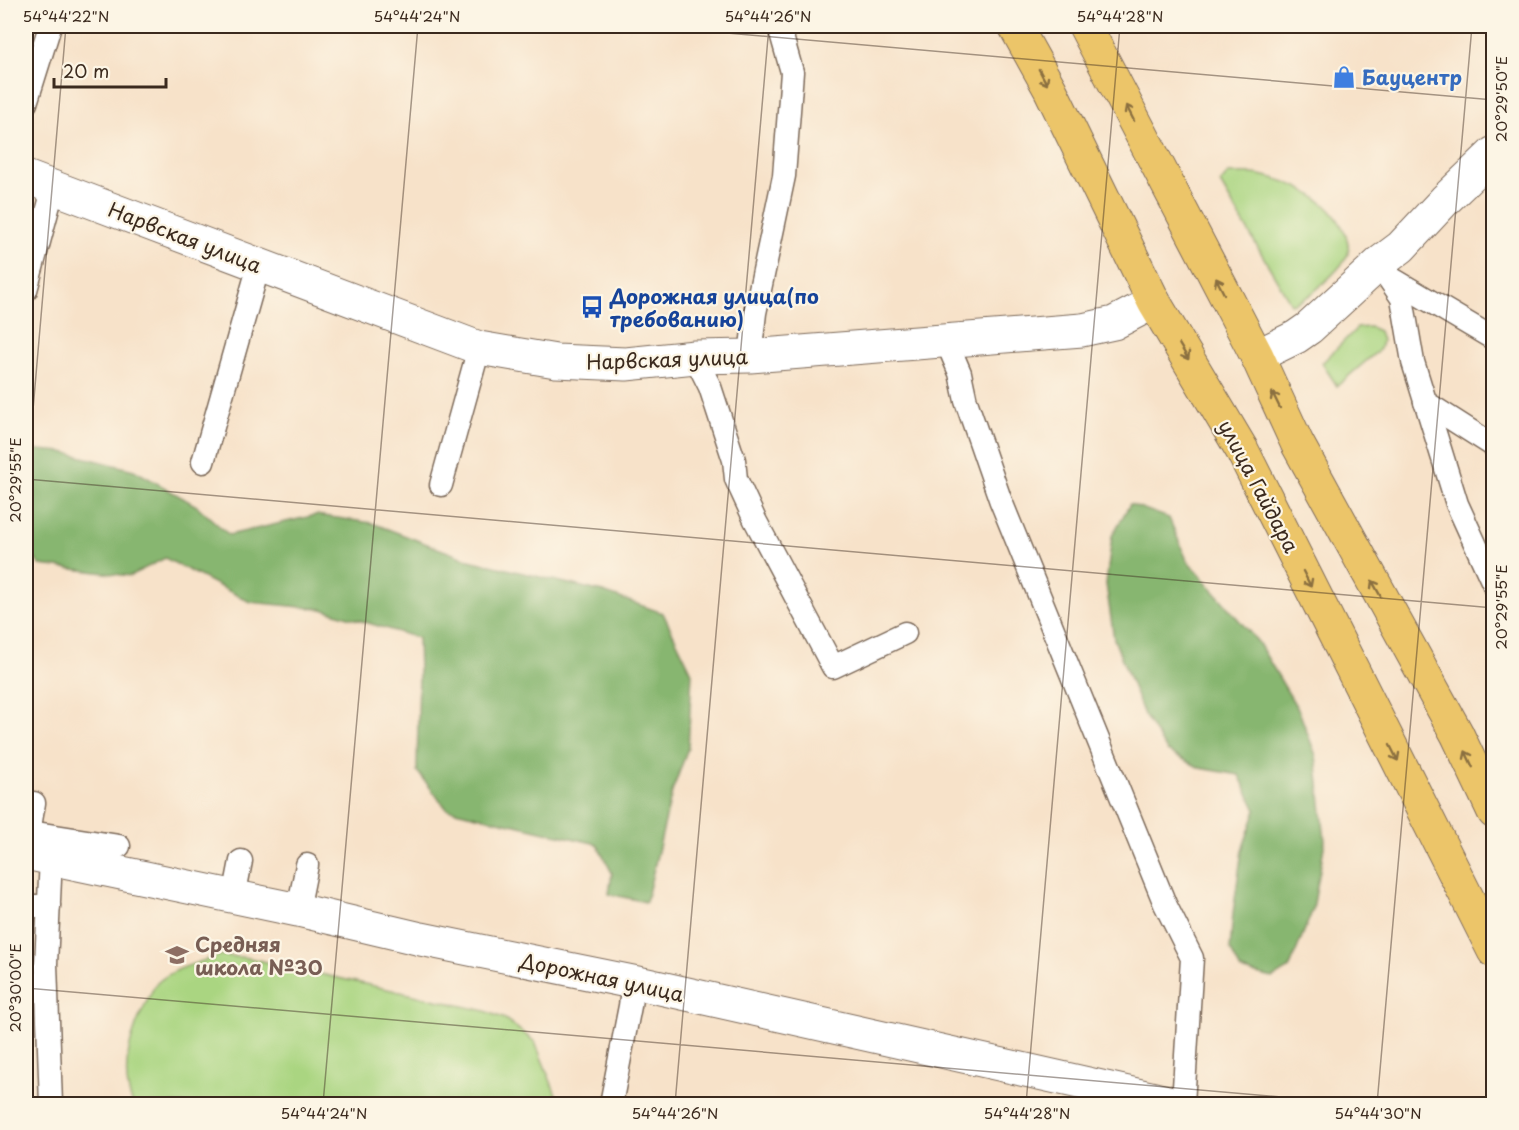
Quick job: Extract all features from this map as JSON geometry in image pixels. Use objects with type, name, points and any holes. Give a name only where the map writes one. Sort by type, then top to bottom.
[{"type":"main road","name":"улица Гайдара","points":[[1015,26],[1050,89],[1154,302],[1242,450],[1494,951]]},
{"type":"main road","points":[[1085,26],[1257,356],[1297,443],[1457,735],[1494,812]]},
{"type":"street","points":[[1257,356],[1310,328],[1380,274],[1381,262],[1401,247],[1494,153]]},
{"type":"street","name":"Нарвская улица","points":[[40,181],[478,348],[556,362],[626,364],[695,357],[750,356],[1082,330],[1114,323],[1154,302]]},
{"type":"street","name":"Дорожная улица","points":[[33,849],[421,939],[633,982],[1178,1104]]},
{"type":"lane","points":[[26,103],[50,26]]},
{"type":"lane","points":[[750,356],[755,313],[784,176],[792,72],[778,26]]},
{"type":"lane","points":[[26,290],[40,181]]},
{"type":"lane","points":[[203,462],[259,265]]},
{"type":"lane","points":[[1380,274],[1494,339]]},
{"type":"lane","points":[[1380,274],[1402,298],[1413,362],[1457,504],[1494,585]]},
{"type":"lane","points":[[946,340],[960,373],[963,393],[1000,499],[1161,894],[1192,958],[1183,1104]]},
{"type":"lane","points":[[441,485],[478,348]]},
{"type":"lane","points":[[695,357],[710,387],[734,460],[736,479],[755,520],[833,667],[904,633]]},
{"type":"lane","points":[[1425,402],[1494,446]]},
{"type":"lane","points":[[34,803],[33,849],[49,906],[46,964],[51,1104]]},
{"type":"lane","points":[[33,849],[119,846]]},
{"type":"lane","points":[[234,897],[241,861]]},
{"type":"lane","points":[[298,910],[307,865]]},
{"type":"lane","points":[[26,906],[49,906]]},
{"type":"lane","points":[[611,1104],[633,982]]},
{"type":"green space","points":[[1228,174],[1256,174],[1273,178],[1298,187],[1320,201],[1338,220],[1344,231],[1349,248],[1345,261],[1320,287],[1291,304],[1220,183]]},
{"type":"green space","points":[[1370,327],[1379,331],[1382,341],[1380,349],[1337,386],[1322,363],[1357,328]]},
{"type":"green space","points":[[26,449],[63,452],[134,470],[197,506],[229,535],[316,515],[372,523],[469,560],[603,592],[663,613],[692,673],[688,748],[672,792],[646,902],[609,894],[612,873],[597,844],[447,809],[417,771],[418,638],[322,609],[250,602],[165,558],[130,576],[40,565],[26,549]]},
{"type":"green space","points":[[1130,504],[1169,518],[1187,560],[1258,642],[1299,711],[1316,756],[1325,841],[1313,909],[1289,969],[1272,978],[1241,970],[1230,949],[1242,850],[1256,810],[1239,775],[1200,768],[1167,751],[1144,715],[1114,639],[1106,584],[1112,536]]},
{"type":"green space","points":[[220,955],[249,958],[485,1011],[505,1019],[535,1042],[557,1097],[556,1104],[133,1104],[127,1078],[129,1050],[137,1023],[154,986],[179,969]]},
{"type":"place","name":"Бауцентр","points":[[1344,77]]},
{"type":"place","name":"Дорожная улица(по требованию)","points":[[592,307]]},
{"type":"place","name":"Средняя школа №30","points":[[177,955]]}]
